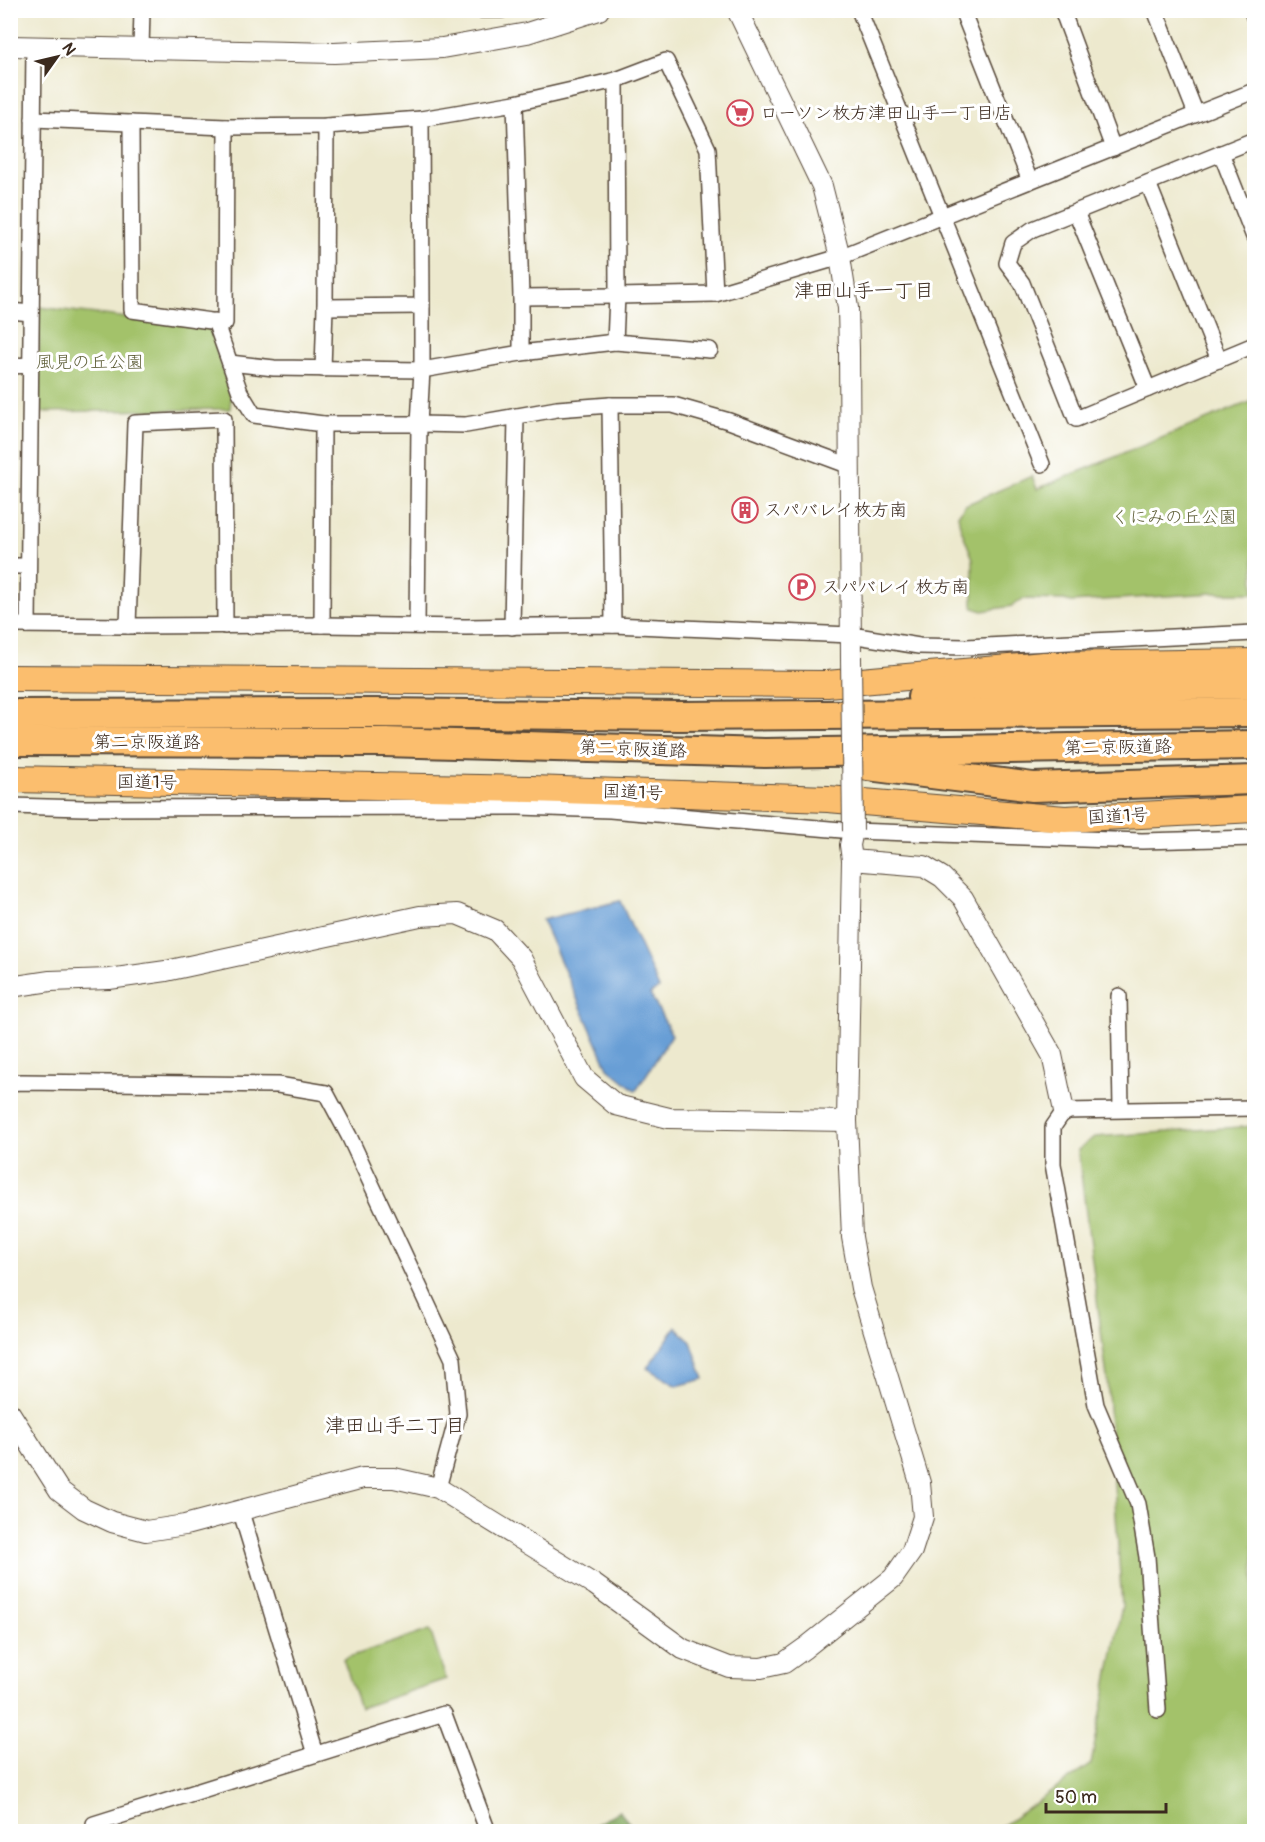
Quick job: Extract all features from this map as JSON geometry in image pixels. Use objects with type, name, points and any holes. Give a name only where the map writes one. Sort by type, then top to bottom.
[{"type":"highway","points":[[10,678],[826,684],[1044,665],[1254,663]]},
{"type":"highway","points":[[738,715],[1024,687],[1254,684]]},
{"type":"highway","name":"第二京阪道路","points":[[10,714],[738,715],[1254,712]]},
{"type":"highway","name":"第二京阪道路","points":[[10,741],[384,742],[765,753],[1254,745]]},
{"type":"highway","points":[[765,753],[1033,787],[1254,780]]},
{"type":"highway","name":"国道1号","points":[[10,779],[532,789],[816,798],[1065,819],[1254,809]]},
{"type":"street","points":[[141,49],[142,10]]},
{"type":"street","points":[[481,10],[502,10]]},
{"type":"street","points":[[10,46],[334,53],[442,48],[527,33],[599,10]]},
{"type":"street","points":[[10,1413],[59,1490],[84,1509],[112,1522],[146,1531],[185,1525],[363,1478],[394,1478],[438,1488],[595,1585],[683,1649],[729,1667],[761,1668],[784,1663],[893,1578],[912,1551],[923,1517],[920,1483],[861,1288],[852,1237],[847,1121],[852,860],[850,845],[853,831],[848,308],[840,257],[822,186],[737,10]]},
{"type":"street","points":[[859,10],[1042,464]]},
{"type":"street","points":[[962,10],[1030,181]]},
{"type":"street","points":[[1062,10],[1113,148]]},
{"type":"street","points":[[1155,10],[1196,114]]},
{"type":"street","points":[[1252,10],[1254,17]]},
{"type":"street","points":[[28,625],[34,47]]},
{"type":"street","points":[[33,119],[226,127],[326,126],[422,119],[515,103],[616,80],[666,61],[708,149],[714,294]]},
{"type":"street","points":[[615,342],[616,80]]},
{"type":"street","points":[[521,297],[714,294],[840,257],[1254,91]]},
{"type":"street","points":[[515,103],[521,353]]},
{"type":"street","points":[[417,625],[419,424],[422,370],[422,119]]},
{"type":"street","points":[[131,123],[132,310],[225,323],[226,127]]},
{"type":"street","points":[[323,369],[326,126]]},
{"type":"street","points":[[1254,140],[1033,229],[1013,243],[1007,263],[1022,283],[1076,419],[1254,345]]},
{"type":"street","points":[[1221,153],[1254,237]]},
{"type":"street","points":[[1148,183],[1219,360]]},
{"type":"street","points":[[1076,212],[1148,389]]},
{"type":"street","points":[[325,307],[422,306]]},
{"type":"street","points":[[10,311],[31,314]]},
{"type":"street","points":[[215,321],[240,392],[254,415],[322,424],[466,425],[557,409],[610,405],[673,405],[729,421],[850,466]]},
{"type":"street","points":[[230,363],[274,368],[422,370],[521,353],[615,342],[710,350]]},
{"type":"street","points":[[10,366],[31,365]]},
{"type":"street","points":[[610,405],[613,625]]},
{"type":"street","points":[[512,627],[516,416]]},
{"type":"street","points":[[128,626],[135,423],[224,419],[225,626]]},
{"type":"street","points":[[322,424],[322,625]]},
{"type":"street","points":[[10,566],[28,566]]},
{"type":"street","points":[[10,625],[512,627],[613,625],[851,635],[919,646],[966,647],[1254,633]]},
{"type":"street","points":[[10,806],[83,808],[519,807],[610,810],[853,831],[1142,841],[1254,838]]},
{"type":"street","points":[[852,860],[924,866],[942,877],[963,898],[1052,1055],[1064,1111],[1053,1127],[1053,1164],[1096,1405],[1138,1504],[1147,1557],[1158,1710]]},
{"type":"street","points":[[10,987],[50,981],[108,979],[166,971],[420,916],[457,914],[495,930],[520,958],[584,1078],[616,1105],[669,1118],[847,1121]]},
{"type":"street","points":[[1119,996],[1121,1109]]},
{"type":"street","points":[[10,1083],[278,1085],[326,1093],[349,1136],[453,1359],[458,1414],[438,1488]]},
{"type":"street","points":[[1064,1111],[1254,1108]]},
{"type":"street","points":[[240,1509],[315,1754]]},
{"type":"street","points":[[94,1832],[94,1824],[444,1714],[488,1832]]},
{"type":"green space","name":"風見の丘公園","points":[[39,307],[210,328],[231,398],[230,409],[39,412]]},
{"type":"green space","name":"くにみの丘公園","points":[[1254,400],[1254,593],[1214,593],[1071,602],[1023,599],[1012,606],[983,611],[973,608],[973,559],[958,515],[965,505],[1032,476],[1037,489]]},
{"type":"green space","points":[[1254,1126],[1254,1831],[994,1832],[1091,1764],[1122,1606],[1107,1378],[1078,1150],[1094,1137]]},
{"type":"green space","points":[[430,1630],[446,1679],[360,1708],[343,1659]]},
{"type":"green space","points":[[619,1811],[636,1831],[585,1831]]},
{"type":"water","points":[[620,901],[659,988],[650,994],[672,1035],[636,1091],[608,1068],[542,920]]},
{"type":"water","points":[[676,1327],[691,1342],[704,1379],[677,1386],[647,1368]]},
{"type":"place","name":"ローソン枚方津田山手一丁目店","points":[[740,113]]},
{"type":"place","name":"スパバレイ枚方南","points":[[745,510]]},
{"type":"place","name":"スパバレイ 枚方南","points":[[802,587]]},
{"type":"district","name":"津田山手一丁目","points":[[864,290]]},
{"type":"district","name":"津田山手二丁目","points":[[395,1425]]}]
